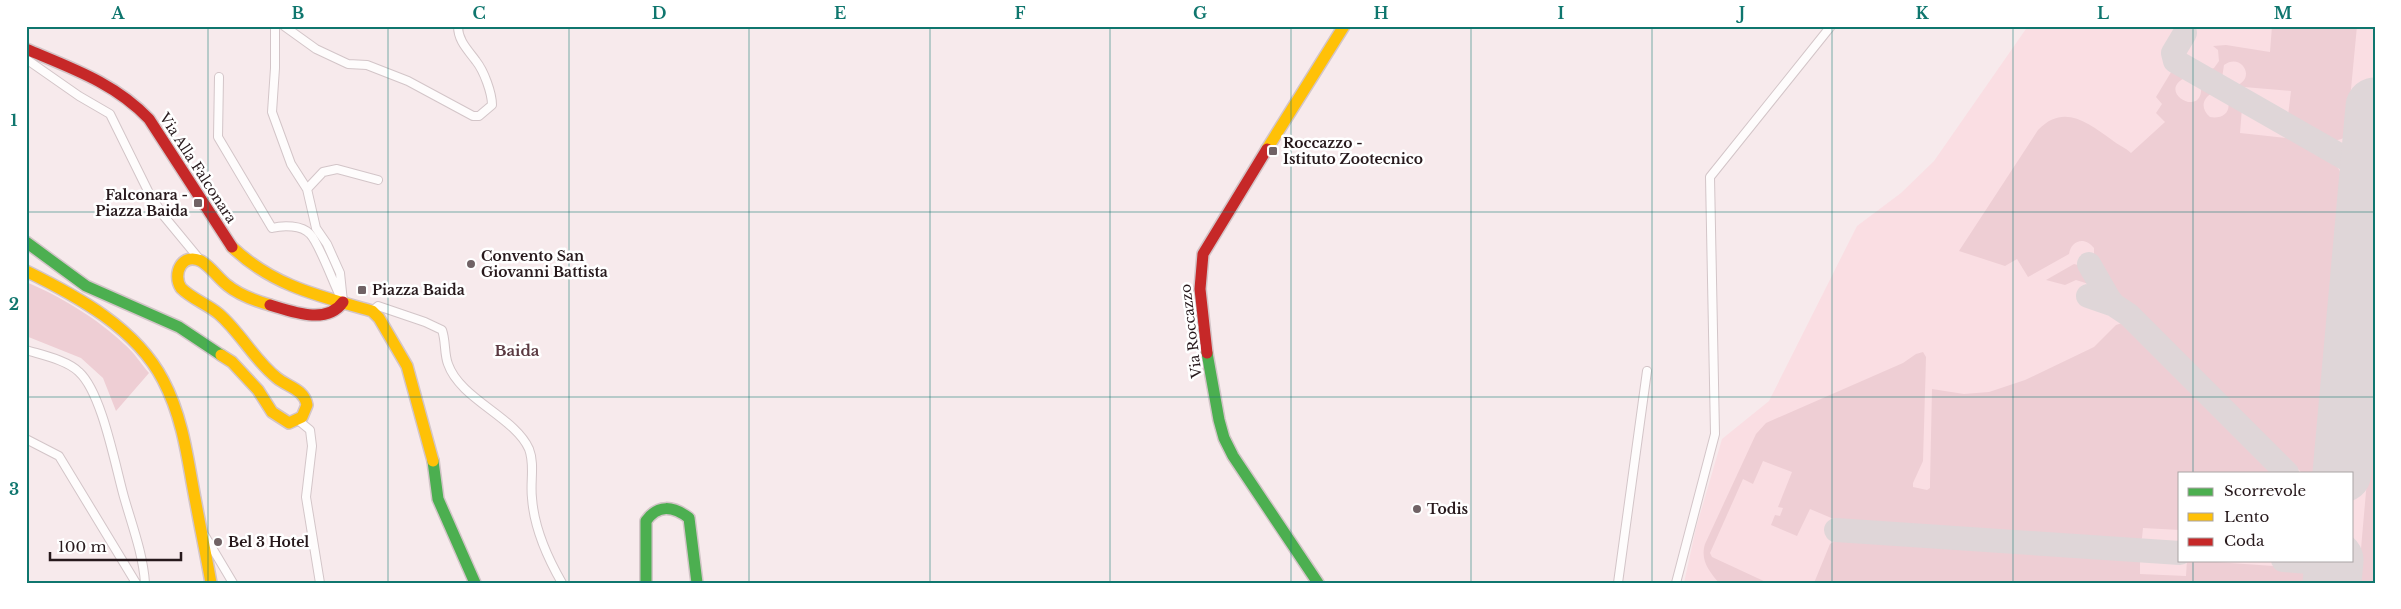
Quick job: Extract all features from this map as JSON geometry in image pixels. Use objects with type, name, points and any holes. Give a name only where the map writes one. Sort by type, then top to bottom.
[{"type":"street","points":[[26,59],[78,96],[110,114],[149,193],[164,216],[201,261],[236,291],[277,310],[323,315],[335,312],[343,302],[340,273],[327,244],[316,228],[307,189],[291,164],[272,112],[275,68],[274,26]]},
{"type":"street","points":[[284,26],[303,42],[339,60],[367,65],[408,81],[473,116],[478,116],[492,105],[492,97],[477,62],[462,43],[458,26]]},
{"type":"street","name":"Via Roccazzo","points":[[1318,583],[1238,463],[1224,438],[1218,420],[1200,302],[1200,275],[1203,255],[1212,237],[1344,26]]},
{"type":"street","points":[[1676,583],[1715,434],[1710,177],[1830,26]]},
{"type":"street","name":"Via Alla Falconara","points":[[26,49],[117,89],[136,103],[149,119],[231,246],[247,262],[269,276],[314,294],[372,311]]},
{"type":"street","points":[[218,78],[218,137],[272,228],[282,226],[297,227],[310,233],[343,302]]},
{"type":"street","points":[[307,189],[323,172],[338,169],[378,180]]},
{"type":"street","points":[[26,242],[86,286],[179,326],[232,362],[258,390],[272,412],[281,420],[289,423],[299,421],[304,415],[307,405],[304,395],[295,388],[283,383],[271,373],[217,312],[183,292],[177,284],[176,276],[182,262],[192,259],[201,261]]},
{"type":"street","points":[[26,271],[53,283],[98,313],[130,339],[155,367],[173,400],[183,436],[211,583]]},
{"type":"street","points":[[475,583],[438,500],[432,457],[407,366],[379,318],[372,311],[378,306],[425,322],[442,330],[448,364],[461,385],[516,432],[528,449],[532,468],[534,520],[562,583]]},
{"type":"street","points":[[26,350],[58,360],[78,370],[90,386],[111,444],[136,538],[144,583]]},
{"type":"street","points":[[1618,583],[1647,371]]},
{"type":"street","points":[[299,421],[310,430],[312,446],[306,497],[320,583]]},
{"type":"street","points":[[26,439],[59,456],[136,583]]},
{"type":"street","points":[[646,583],[646,521],[651,513],[659,508],[670,508],[682,512],[689,518],[697,583]]},
{"type":"street","points":[[201,530],[233,583]]},
{"type":"shaded area","points":[[2028,26],[2375,26],[2375,583],[1684,583],[1696,528],[1722,439],[1769,401],[1857,226],[1901,193],[1934,161]]},
{"type":"shaded area","points":[[2272,26],[2357,26],[2347,131],[2344,138],[2335,141],[2288,116],[2291,91],[2244,87],[2243,89],[2236,86],[2245,78],[2246,72],[2241,64],[2230,62],[2224,65],[2222,78],[2208,70],[2214,68],[2219,61],[2218,50],[2213,46],[2226,45],[2270,52]]},
{"type":"shaded area","points":[[2173,69],[2187,77],[2178,83],[2175,89],[2183,100],[2189,102],[2196,101],[2200,96],[2201,85],[2214,92],[2207,97],[2204,103],[2205,110],[2210,117],[2218,117],[2225,114],[2229,105],[2228,101],[2242,108],[2240,133],[2286,138],[2287,133],[2321,152],[2336,164],[2340,172],[2343,181],[2317,472],[2301,472],[2142,318],[2113,293],[2094,259],[2094,248],[2087,242],[2079,241],[2075,243],[2072,245],[2069,254],[2028,277],[2017,259],[2005,266],[1959,251],[2038,130],[2048,122],[2057,118],[2067,117],[2085,122],[2131,153],[2165,122],[2156,113],[2162,104],[2156,97]]},
{"type":"shaded area","points":[[2074,264],[2082,266],[2092,285],[2076,280],[2065,285],[2046,280]]},
{"type":"shaded area","points":[[26,282],[65,301],[91,317],[128,347],[149,373],[116,411],[103,378],[81,358],[26,336]]},
{"type":"shaded area","points":[[2125,322],[2282,472],[2178,472],[2178,530],[2143,528],[2142,538],[2137,543],[1848,525],[1810,509],[1797,536],[1771,525],[1775,515],[1780,516],[1783,508],[1778,507],[1792,472],[1763,461],[1753,484],[1743,479],[1710,553],[1712,557],[1768,583],[1719,583],[1709,570],[1704,555],[1705,544],[1756,434],[1766,423],[1903,363],[1916,354],[1923,352],[1926,357],[1923,461],[1913,487],[1927,490],[1930,488],[1932,389],[1964,394],[1989,392],[2025,380],[2094,347],[2116,325]]},
{"type":"shaded area","points":[[2375,389],[2375,583],[2358,583]]},
{"type":"shaded area","points":[[1841,537],[2135,556],[2140,562],[2140,574],[2186,576],[2187,562],[2216,562],[2302,568],[2308,573],[2307,583],[1814,583],[1830,544]]},
{"type":"taxiway","points":[[2185,33],[2173,53],[2175,61],[2369,172]]},
{"type":"taxiway","points":[[2089,264],[2114,305]]},
{"type":"taxiway","points":[[2088,296],[2114,305],[2129,315],[2286,472]]},
{"type":"taxiway","points":[[1836,530],[2178,553]]},
{"type":"taxiway","points":[[2308,562],[2333,564]]},
{"type":"runway","points":[[2342,472],[2375,107]]},
{"type":"runway","points":[[2332,583],[2334,562]]},
{"type":"traffic: fast","points":[[26,242],[86,286],[179,327],[221,355]]},
{"type":"traffic: fast","points":[[1207,353],[1224,438],[1233,456],[1318,583]]},
{"type":"traffic: fast","points":[[433,461],[438,499],[475,583]]},
{"type":"traffic: fast","points":[[646,583],[646,521],[651,515],[661,509],[672,509],[689,518],[697,583]]},
{"type":"traffic: slow","points":[[1267,149],[1344,26]]},
{"type":"traffic: slow","points":[[232,247],[248,260],[280,280],[315,294],[372,311],[379,318],[407,366],[433,461]]},
{"type":"traffic: slow","points":[[221,355],[232,362],[258,390],[272,412],[289,423],[302,417],[307,405],[303,395],[269,371],[227,321],[181,288],[178,282],[180,266],[189,259],[201,261],[232,289],[259,302],[270,305]]},
{"type":"traffic: slow","points":[[26,271],[65,291],[104,315],[137,345],[151,361],[163,380],[182,430],[211,583]]},
{"type":"traffic: jam","points":[[26,49],[92,78],[136,106],[149,119],[232,247]]},
{"type":"traffic: jam","points":[[1207,353],[1200,289],[1203,254],[1267,149]]},
{"type":"traffic: jam","points":[[270,305],[299,313],[319,315],[336,309],[343,302]]},
{"type":"place","name":"Roccazzo - Istituto Zootecnico","points":[[1273,151]]},
{"type":"place","name":"Falconara - Piazza Baida","points":[[198,203]]},
{"type":"place","name":"Convento San Giovanni Battista","points":[[471,264]]},
{"type":"place","name":"Piazza Baida","points":[[362,290]]},
{"type":"place","name":"Todis","points":[[1417,509]]},
{"type":"place","name":"Bel 3 Hotel","points":[[218,542]]},
{"type":"district","name":"Baida","points":[[517,350]]}]
